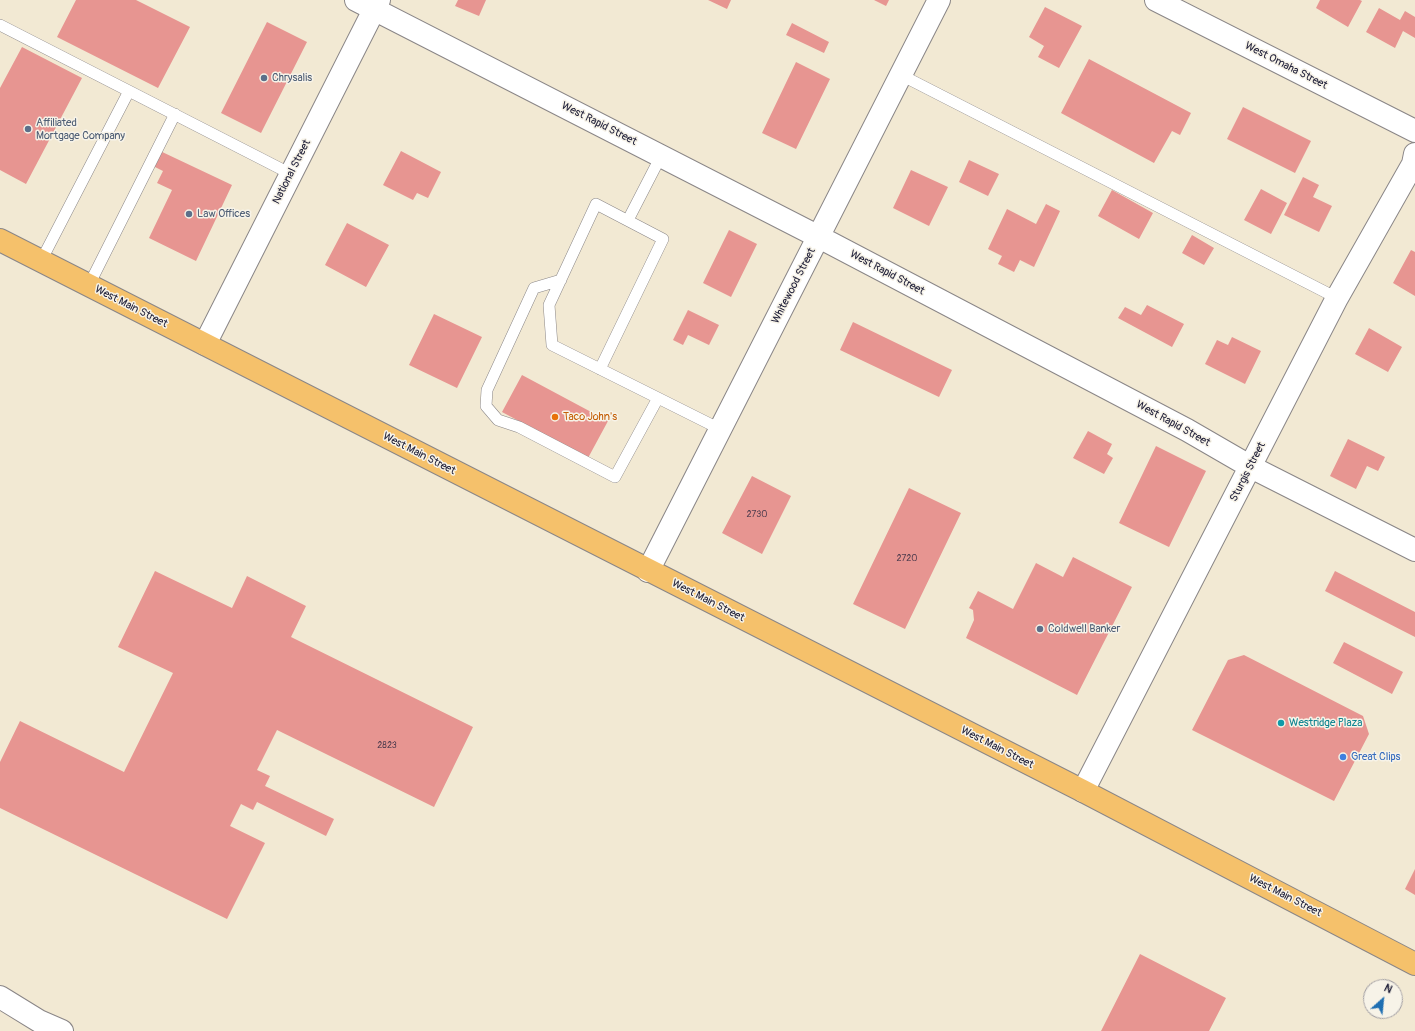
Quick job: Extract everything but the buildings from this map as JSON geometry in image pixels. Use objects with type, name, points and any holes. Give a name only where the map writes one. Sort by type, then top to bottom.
[{"type":"main road","name":"West Main Street","points":[[0,240],[1083,792],[1415,964]]},
{"type":"street","name":"Whitewood Street","points":[[648,571],[938,0]]},
{"type":"street","name":"West Omaha Street","points":[[1156,0],[1412,133]]},
{"type":"street","name":"West Rapid Street","points":[[370,3],[660,156],[1187,430],[1251,467],[1415,550]]},
{"type":"street","name":"National Street","points":[[205,344],[291,174],[370,3]]},
{"type":"street","name":"Sturgis Street","points":[[1083,792],[1337,298],[1413,164],[1415,154]]},
{"type":"street","points":[[0,996],[39,1021],[62,1031]]},
{"type":"lane","points":[[0,24],[291,174]]},
{"type":"lane","points":[[901,75],[1337,298]]},
{"type":"lane","points":[[41,261],[129,91]]},
{"type":"lane","points":[[89,285],[174,114]]},
{"type":"lane","points":[[628,220],[660,156]]},
{"type":"lane","points":[[600,369],[663,239],[596,204],[549,305],[552,345],[600,369],[720,429]]},
{"type":"lane","points":[[561,280],[534,288],[486,390],[486,406],[498,420],[519,427],[615,477],[658,398]]},
{"type":"place","name":"Chrysalis","points":[[264,78]]},
{"type":"place","name":"Affiliated Mortgage Company","points":[[28,129]]},
{"type":"place","name":"Law Offices","points":[[189,214]]},
{"type":"place","name":"Taco John's","points":[[555,417]]},
{"type":"place","name":"Coldwell Banker","points":[[1040,629]]},
{"type":"place","name":"Westridge Plaza","points":[[1281,723]]},
{"type":"place","name":"Great Clips","points":[[1343,757]]}]
